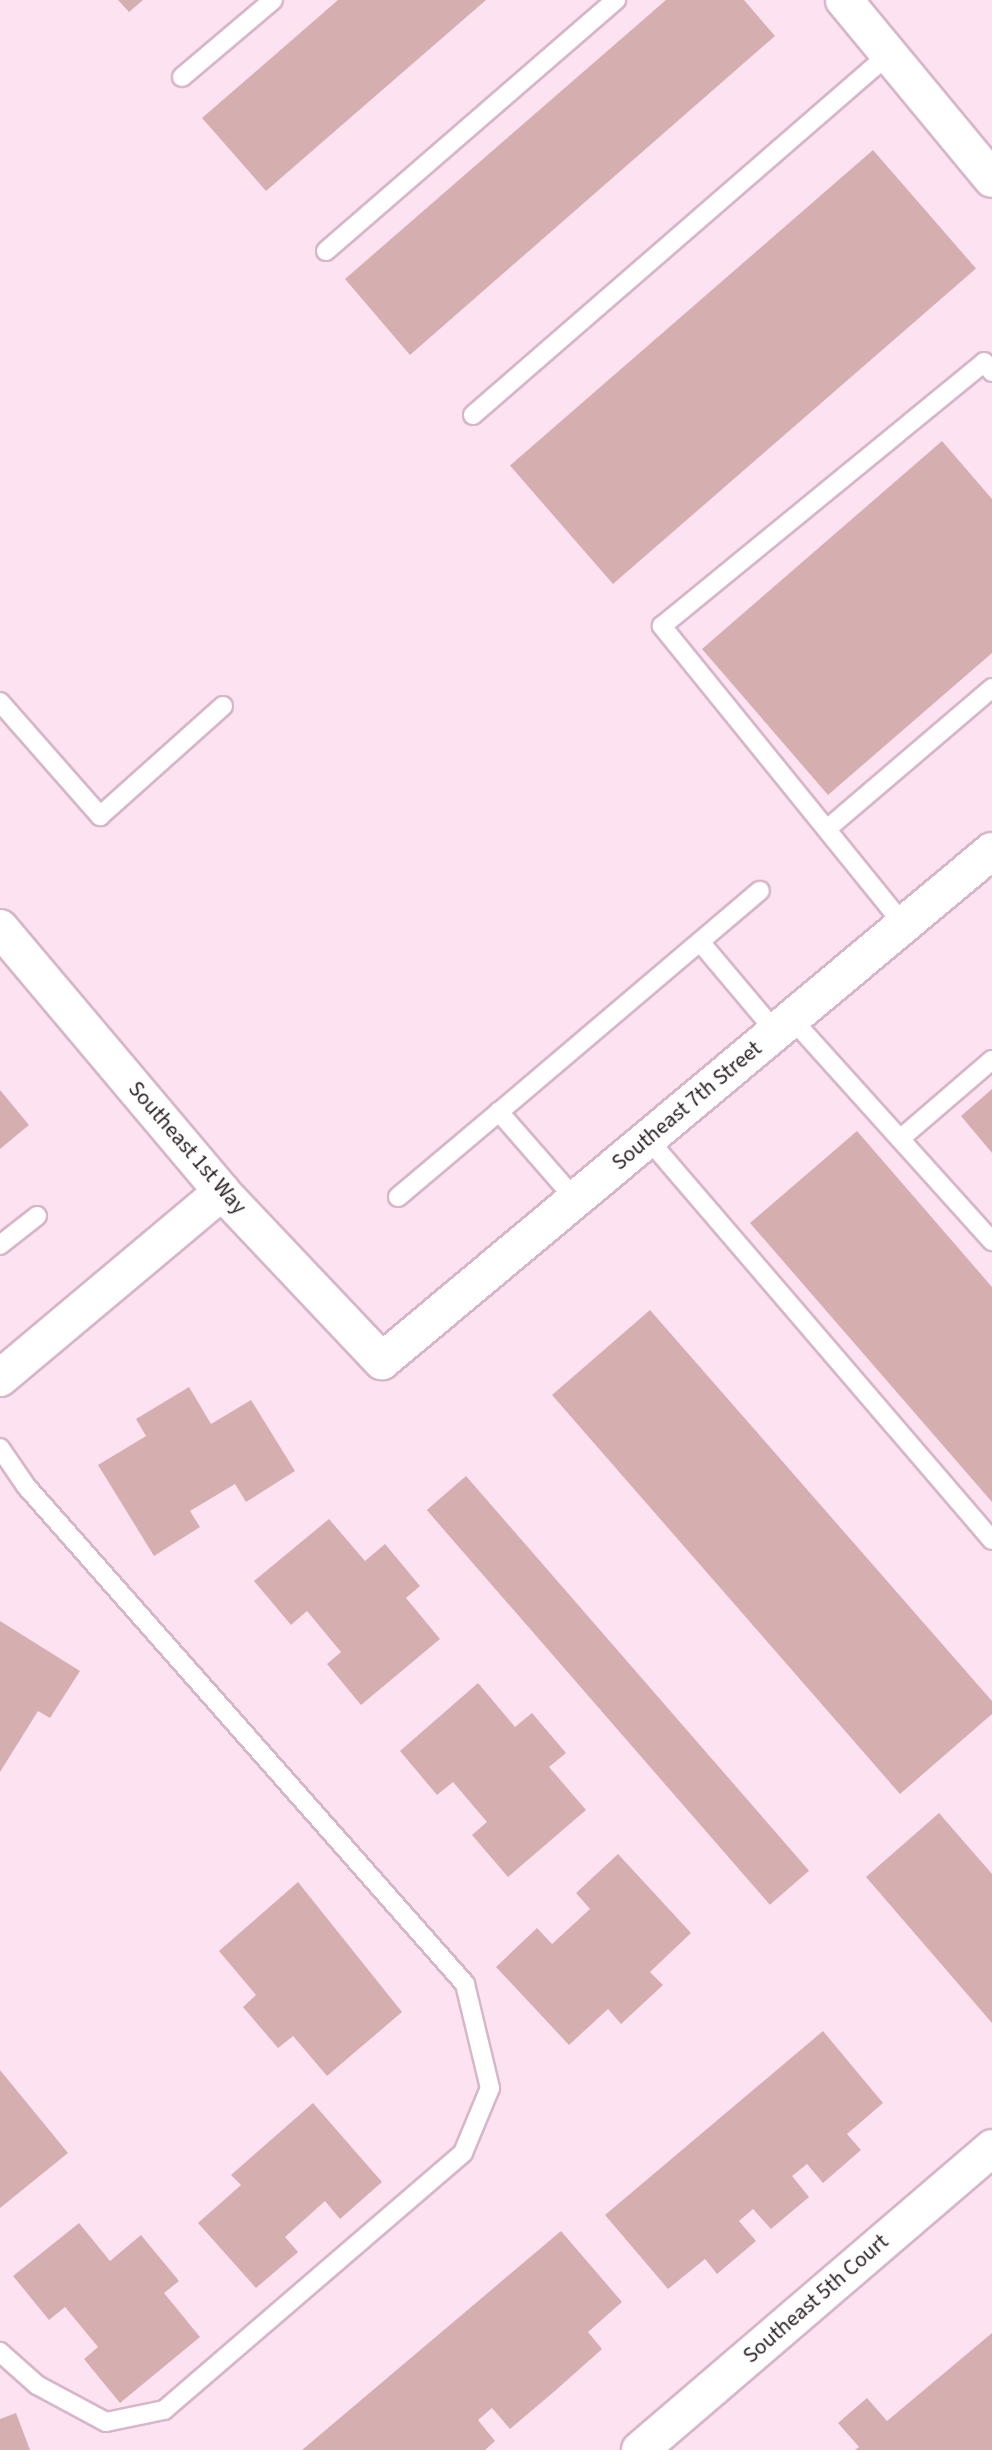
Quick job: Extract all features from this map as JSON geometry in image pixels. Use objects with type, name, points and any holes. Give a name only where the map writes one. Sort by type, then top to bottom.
[{"type":"street","points":[[844,0],[992,179]]},
{"type":"street","name":"Southeast 7th Street","points":[[382,1361],[992,851]]},
{"type":"street","name":"Southeast 1st Way","points":[[0,928],[222,1192],[382,1361]]},
{"type":"street","points":[[0,1378],[222,1192]]},
{"type":"street","name":"Southeast 5th Court","points":[[640,2450],[992,2148]]},
{"type":"lane","points":[[182,77],[273,0]]},
{"type":"lane","points":[[326,251],[616,0]]},
{"type":"lane","points":[[473,415],[889,54]]},
{"type":"lane","points":[[904,925],[662,626],[989,361]]},
{"type":"lane","points":[[827,829],[992,688]]},
{"type":"lane","points":[[0,702],[100,816],[223,706]]},
{"type":"lane","points":[[398,1197],[760,891]]},
{"type":"lane","points":[[701,943],[900,1139],[992,1241]]},
{"type":"lane","points":[[900,1139],[992,1060]]},
{"type":"lane","points":[[499,1112],[575,1199]]},
{"type":"lane","points":[[648,1139],[992,1540]]},
{"type":"lane","points":[[0,1245],[37,1216]]},
{"type":"lane","points":[[0,1448],[37,1498],[465,1984],[490,2088],[463,2153],[164,2410],[106,2422],[37,2385],[0,2352]]},
{"type":"building","points":[[118,0],[143,0],[129,12]]},
{"type":"building","points":[[338,0],[486,0],[266,191],[202,118]]},
{"type":"building","points":[[666,0],[744,0],[775,36],[410,355],[345,279]]},
{"type":"building","points":[[873,150],[976,268],[613,584],[510,466]]},
{"type":"building","points":[[942,441],[992,499],[992,653],[828,795],[702,649]]},
{"type":"building","points":[[992,1089],[992,1153],[961,1116]]},
{"type":"building","points":[[0,1090],[29,1125],[0,1149]]},
{"type":"building","points":[[857,1131],[992,1287],[992,1502],[750,1223]]},
{"type":"building","points":[[650,1310],[992,1701],[992,1714],[900,1794],[552,1395]]},
{"type":"building","points":[[189,1387],[211,1424],[251,1400],[295,1471],[246,1502],[235,1484],[190,1511],[200,1527],[154,1556],[98,1465],[146,1436],[136,1419]]},
{"type":"building","points":[[466,1476],[809,1871],[770,1905],[427,1510]]},
{"type":"building","points":[[329,1519],[365,1561],[385,1544],[420,1586],[406,1598],[440,1639],[361,1705],[327,1664],[341,1652],[307,1611],[291,1625],[254,1581]]},
{"type":"building","points":[[0,1621],[80,1671],[50,1718],[38,1711],[0,1772]]},
{"type":"building","points":[[478,1683],[515,1727],[532,1713],[566,1753],[549,1767],[586,1810],[508,1877],[472,1835],[487,1822],[453,1782],[437,1795],[400,1751]]},
{"type":"building","points":[[939,1813],[992,1874],[992,2023],[866,1877]]},
{"type":"building","points":[[618,1854],[691,1933],[650,1972],[663,1985],[621,2024],[608,2009],[569,2045],[496,1967],[537,1928],[552,1944],[590,1909],[576,1893]]},
{"type":"building","points":[[298,1882],[402,2012],[327,2076],[293,2036],[278,2048],[243,2007],[256,1995],[219,1951]]},
{"type":"building","points":[[823,2031],[883,2103],[847,2134],[861,2150],[823,2183],[807,2164],[792,2176],[809,2197],[771,2229],[753,2209],[739,2221],[756,2241],[717,2274],[705,2259],[668,2289],[605,2215]]},
{"type":"building","points":[[0,2070],[68,2153],[0,2208]]},
{"type":"building","points":[[313,2103],[382,2182],[340,2219],[325,2201],[285,2237],[298,2252],[256,2288],[198,2223],[241,2185],[231,2175]]},
{"type":"building","points":[[79,2223],[110,2261],[141,2235],[179,2281],[164,2293],[200,2337],[120,2403],[84,2359],[98,2347],[65,2307],[49,2320],[13,2276]]},
{"type":"building","points":[[561,2231],[622,2302],[588,2332],[602,2349],[510,2429],[492,2408],[478,2420],[495,2441],[485,2450],[302,2450]]},
{"type":"building","points":[[992,2333],[992,2450],[855,2450],[859,2447],[838,2423],[867,2398],[887,2421]]},
{"type":"building","points":[[16,2413],[30,2450],[0,2450],[0,2419]]}]
